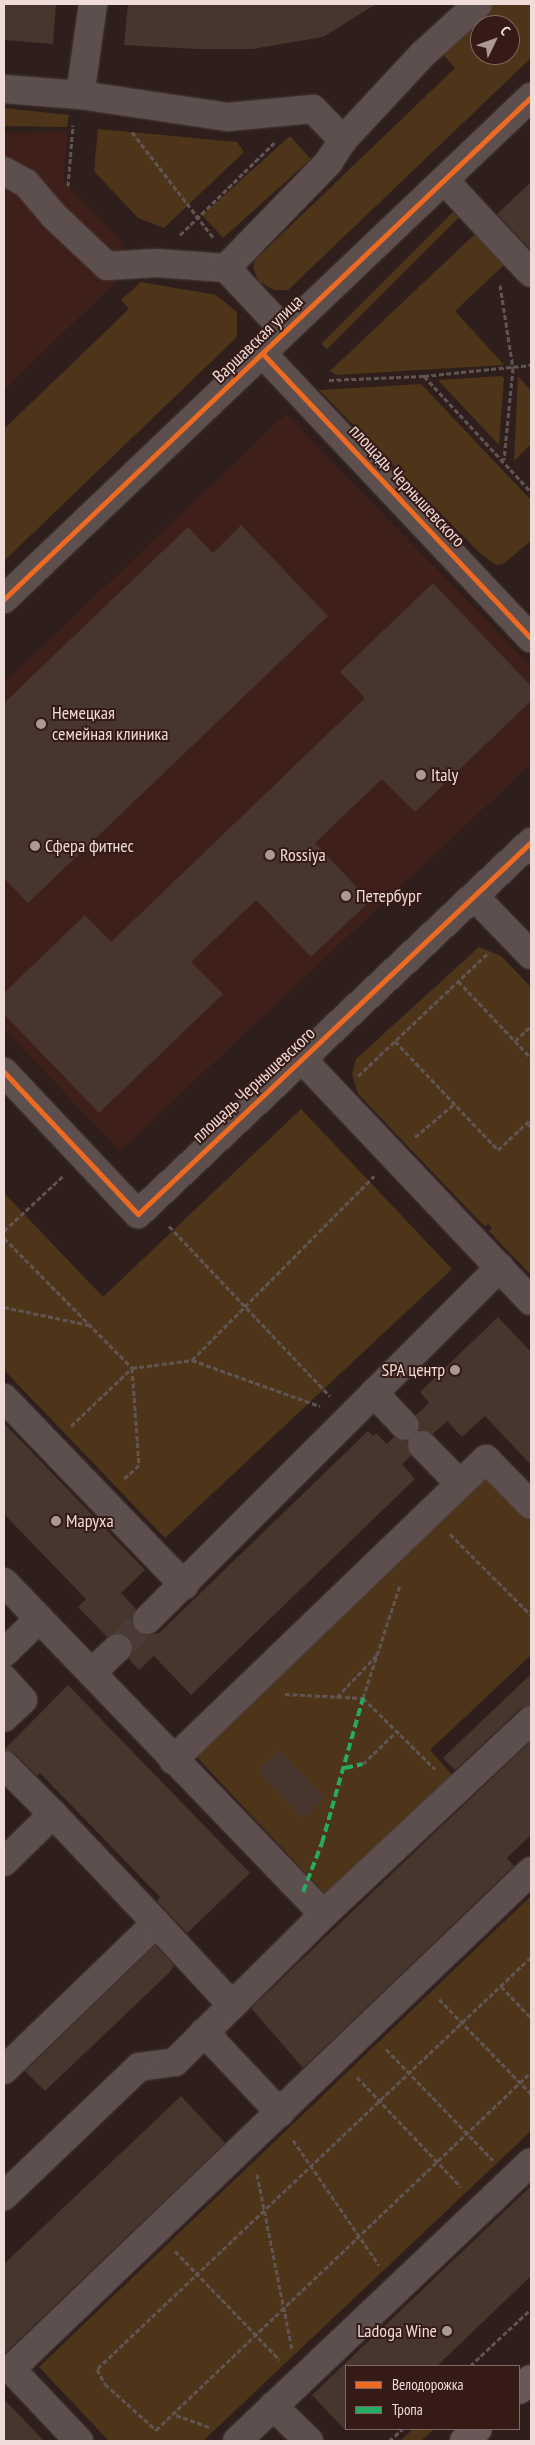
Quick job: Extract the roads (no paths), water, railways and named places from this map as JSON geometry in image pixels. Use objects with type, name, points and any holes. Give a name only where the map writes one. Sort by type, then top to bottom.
[{"type":"main road","points":[[520,2389],[531,2379]]},
{"type":"main road","points":[[464,2441],[477,2430]]},
{"type":"street","points":[[80,94],[93,4]]},
{"type":"street","points":[[4,171],[26,183],[54,216],[107,266],[156,263],[230,263],[328,163],[342,140],[423,54],[478,4]]},
{"type":"street","points":[[4,89],[80,94],[136,105],[228,116],[313,109],[342,140]]},
{"type":"street","name":"Варшавская улица","points":[[4,600],[531,98]]},
{"type":"street","points":[[444,180],[523,264]]},
{"type":"street","points":[[230,263],[285,331]]},
{"type":"street","name":"площадь Чернышевского","points":[[262,353],[531,638]]},
{"type":"street","name":"площадь Чернышевского","points":[[4,1072],[138,1214],[531,842]]},
{"type":"street","points":[[474,896],[531,955]]},
{"type":"street","name":"площадь Чернышевского","points":[[302,1059],[531,1300]]},
{"type":"street","points":[[147,1620],[500,1267]]},
{"type":"street","points":[[374,1393],[460,1484]]},
{"type":"street","points":[[4,1398],[184,1585]]},
{"type":"street","points":[[173,1760],[486,1459],[531,1505]]},
{"type":"street","points":[[4,1582],[92,1672],[173,1760],[324,1914]]},
{"type":"street","points":[[4,1653],[39,1619]]},
{"type":"street","points":[[92,1672],[118,1648]]},
{"type":"street","points":[[4,1680],[23,1700],[4,1718]]},
{"type":"street","points":[[4,2196],[139,2067],[175,2062],[324,1914],[531,1720]]},
{"type":"street","points":[[4,1765],[53,1814],[232,2005]]},
{"type":"street","points":[[4,1862],[53,1814]]},
{"type":"street","points":[[79,2441],[11,2369],[531,1871]]},
{"type":"street","points":[[4,2070],[156,1923]]},
{"type":"street","points":[[204,2032],[280,2113]]},
{"type":"street","points":[[4,2076],[10,2082],[4,2088]]},
{"type":"street","points":[[239,2440],[522,2171]]},
{"type":"street","points":[[273,2406],[309,2441]]},
{"type":"tunnel","points":[[118,1648],[147,1620]]},
{"type":"place","name":"Немецкая семейная клиника","points":[[41,724]]},
{"type":"place","name":"Italy","points":[[421,775]]},
{"type":"place","name":"Сфера фитнес","points":[[35,846]]},
{"type":"place","name":"Rossiya","points":[[270,855]]},
{"type":"place","name":"Петербург","points":[[346,896]]},
{"type":"place","name":"SPA центр","points":[[455,1370]]},
{"type":"place","name":"Маруха","points":[[56,1521]]},
{"type":"place","name":"Ladoga Wine","points":[[447,2331]]}]
